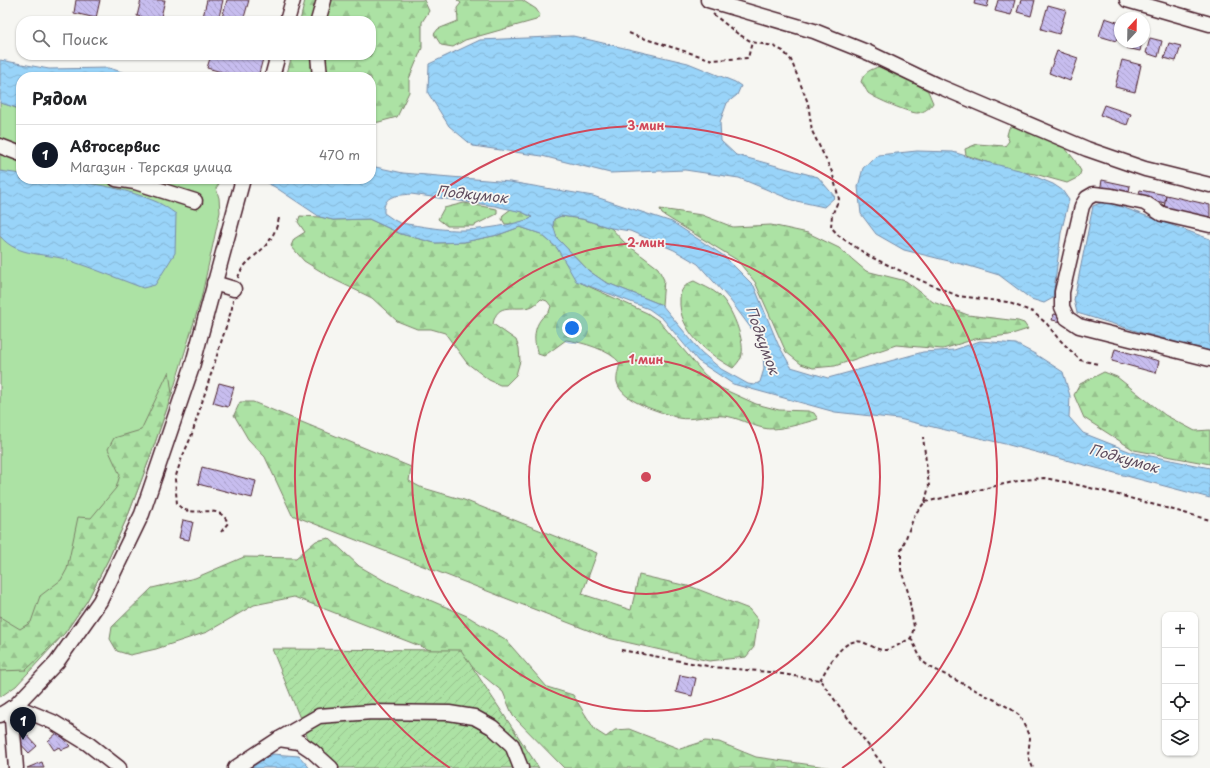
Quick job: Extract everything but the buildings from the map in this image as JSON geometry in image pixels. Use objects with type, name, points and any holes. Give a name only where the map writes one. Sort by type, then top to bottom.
[{"type":"street","points":[[288,16],[293,0]]},
{"type":"street","points":[[319,16],[324,0]]},
{"type":"street","points":[[708,0],[814,31],[869,53],[936,85],[1087,149],[1145,169],[1210,185]]},
{"type":"street","points":[[1126,0],[1210,24]]},
{"type":"street","points":[[273,72],[276,60]]},
{"type":"street","points":[[318,60],[320,72]]},
{"type":"street","points":[[0,146],[16,152]]},
{"type":"street","points":[[141,184],[195,201]]},
{"type":"street","points":[[9,710],[57,662],[100,601],[142,514],[192,367],[242,184]]},
{"type":"street","points":[[1210,225],[1162,214],[1145,203],[1094,194],[1086,198],[1082,206],[1062,292],[1062,307],[1067,318],[1079,326],[1210,358]]},
{"type":"street","points":[[214,283],[234,289]]},
{"type":"street","points":[[9,710],[16,768]]},
{"type":"street","points":[[9,710],[53,722],[88,743],[119,768]]},
{"type":"street","points":[[235,768],[279,739],[319,716],[372,712],[450,713],[474,717],[492,727],[512,745],[521,768]]},
{"type":"street","points":[[279,739],[299,742],[331,768]]},
{"type":"path","points":[[713,14],[738,34],[752,42],[773,46],[783,51],[791,60],[808,103],[812,131],[832,172],[838,199],[832,215],[831,227],[839,236],[869,256],[958,296],[1007,302],[1033,312],[1047,324],[1057,337],[1080,360],[1098,364]]},
{"type":"path","points":[[629,33],[713,60],[748,58],[752,42]]},
{"type":"path","points":[[220,532],[228,523],[226,517],[218,512],[184,510],[177,504],[175,479],[191,436],[232,308],[234,289],[239,273],[246,264],[267,244],[277,229],[279,218]]},
{"type":"path","points":[[923,437],[929,486],[926,502],[915,514],[901,551],[902,570],[908,592],[914,627],[911,638],[922,661],[930,667],[1000,703],[1020,716],[1030,738],[1028,756],[1033,768]]},
{"type":"path","points":[[926,502],[1022,480],[1044,478],[1092,488],[1210,520]]},
{"type":"path","points":[[820,680],[835,656],[844,647],[852,642],[861,641],[884,650],[892,648],[911,638]]},
{"type":"path","points":[[621,650],[713,667],[769,672],[820,680],[885,768]]},
{"type":"green space","points":[[305,0],[424,0],[429,11],[422,22],[422,48],[409,79],[409,92],[397,117],[376,122],[376,72],[287,72],[291,60],[376,60],[376,16],[301,16]]},
{"type":"green space","points":[[457,0],[522,0],[536,9],[540,15],[536,20],[465,40],[453,47],[441,45],[434,34],[438,29],[458,21],[457,8],[461,3]]},
{"type":"green space","points":[[880,66],[901,75],[928,91],[933,103],[932,105],[922,112],[914,113],[868,93],[861,82],[862,78],[868,71]]},
{"type":"green space","points":[[0,102],[16,108],[16,184],[219,184],[216,188],[219,198],[220,212],[201,299],[172,394],[129,513],[108,560],[87,601],[64,634],[16,686],[0,697]]},
{"type":"green space","points":[[1015,124],[1035,129],[1065,148],[1081,171],[1079,177],[1067,183],[1035,174],[1009,170],[966,155],[965,149],[977,144],[1005,146],[1009,141],[1007,135],[1009,128]]},
{"type":"green space","points":[[464,203],[497,209],[497,214],[473,226],[447,226],[438,219],[444,208]]},
{"type":"green space","points":[[511,209],[532,217],[514,224],[505,224],[502,219],[503,215]]},
{"type":"green space","points":[[660,209],[702,215],[733,227],[771,225],[808,233],[839,248],[866,271],[906,281],[933,302],[968,315],[1018,321],[1024,323],[1028,329],[1009,335],[975,339],[943,349],[896,345],[835,366],[813,368],[801,364],[786,352],[755,282],[737,260],[662,214]]},
{"type":"green space","points":[[300,216],[320,217],[333,220],[369,219],[401,234],[435,243],[464,242],[498,235],[520,227],[541,234],[557,248],[577,281],[647,313],[659,321],[704,374],[721,388],[756,404],[779,410],[808,411],[814,413],[818,419],[790,426],[769,429],[724,416],[684,419],[652,409],[626,396],[620,389],[617,382],[617,375],[620,363],[610,354],[587,345],[566,340],[544,356],[538,354],[535,342],[537,325],[549,312],[551,306],[547,301],[541,299],[530,307],[507,308],[498,312],[495,317],[493,324],[516,340],[519,348],[520,361],[516,375],[506,385],[500,385],[489,380],[467,363],[445,333],[431,329],[417,329],[397,321],[372,298],[335,280],[304,261],[291,246],[294,239],[305,232],[298,222]]},
{"type":"green space","points":[[561,216],[582,219],[611,228],[624,242],[658,268],[664,280],[662,305],[605,282],[589,271],[557,238],[553,225],[554,219]]},
{"type":"green space","points":[[694,281],[719,295],[724,300],[733,315],[740,334],[742,351],[741,358],[733,368],[714,356],[696,340],[684,321],[681,311],[681,293],[688,284]]},
{"type":"green space","points":[[169,371],[172,394],[149,460],[129,513],[108,560],[87,601],[64,634],[26,670],[0,671],[0,617],[20,629],[31,622],[40,596],[61,580],[67,569],[78,517],[91,518],[116,488],[120,475],[108,449],[114,438],[141,430]]},
{"type":"green space","points":[[1104,372],[1117,377],[1165,415],[1195,431],[1210,430],[1210,464],[1134,450],[1084,418],[1074,395],[1080,384]]},
{"type":"green space","points":[[240,402],[253,402],[411,467],[409,481],[420,487],[464,500],[597,553],[582,594],[631,610],[639,575],[692,587],[749,609],[758,620],[754,647],[746,657],[709,661],[608,638],[292,515],[265,457],[248,439],[234,415]]},
{"type":"green space","points":[[329,538],[359,566],[385,581],[467,616],[505,639],[547,687],[573,695],[595,730],[606,737],[615,730],[629,729],[680,749],[705,741],[719,742],[756,757],[833,768],[564,768],[513,716],[503,692],[471,666],[294,597],[254,605],[207,632],[156,649],[130,655],[117,651],[110,639],[112,627],[152,588],[195,578],[244,557],[296,558],[316,541]]},
{"type":"green space","points":[[272,649],[461,650],[539,768],[320,768]]},
{"type":"water","points":[[573,36],[688,63],[735,82],[741,86],[737,95],[727,103],[720,122],[721,141],[736,155],[818,177],[835,197],[824,207],[792,200],[739,178],[685,170],[610,173],[542,156],[473,146],[449,126],[428,93],[429,64],[480,40]]},
{"type":"water","points":[[0,60],[49,69],[109,68],[122,72],[16,72],[16,108],[0,103]]},
{"type":"water","points":[[917,151],[953,152],[1019,170],[1053,184],[1062,190],[1069,200],[1061,233],[1053,298],[1044,303],[1031,299],[999,275],[904,250],[876,234],[861,214],[858,187],[863,168],[878,155]]},
{"type":"water","name":"Подкумок","points":[[376,167],[403,173],[510,182],[593,196],[672,222],[724,256],[754,286],[778,344],[791,367],[828,378],[923,352],[954,350],[980,341],[1016,344],[1063,372],[1070,396],[1069,417],[1083,433],[1131,452],[1210,468],[1210,498],[1005,444],[899,419],[835,412],[733,384],[698,361],[663,319],[649,309],[576,281],[557,248],[541,234],[520,227],[498,235],[464,242],[435,243],[401,234],[369,219],[333,220],[320,217],[269,184],[376,184]],"holes":[[[411,194],[495,206],[522,212],[532,217],[523,221],[498,226],[458,230],[400,223],[384,213],[384,207],[388,199],[396,196]],[[561,216],[582,219],[611,228],[630,231],[674,250],[698,264],[730,300],[756,335],[763,355],[764,369],[760,382],[754,385],[748,384],[721,369],[701,352],[662,305],[605,282],[589,271],[557,238],[553,225],[554,219]]]},
{"type":"water","points":[[0,171],[16,173],[16,184],[93,184],[104,186],[136,194],[165,206],[176,214],[175,253],[155,285],[143,288],[62,258],[15,248],[0,236]]},
{"type":"water","points":[[1105,201],[1210,239],[1210,351],[1077,313],[1074,300],[1093,206]]},
{"type":"water","points":[[272,754],[299,756],[309,768],[250,768]]},
{"type":"place","name":"Автосервис","points":[[23,740]]}]
